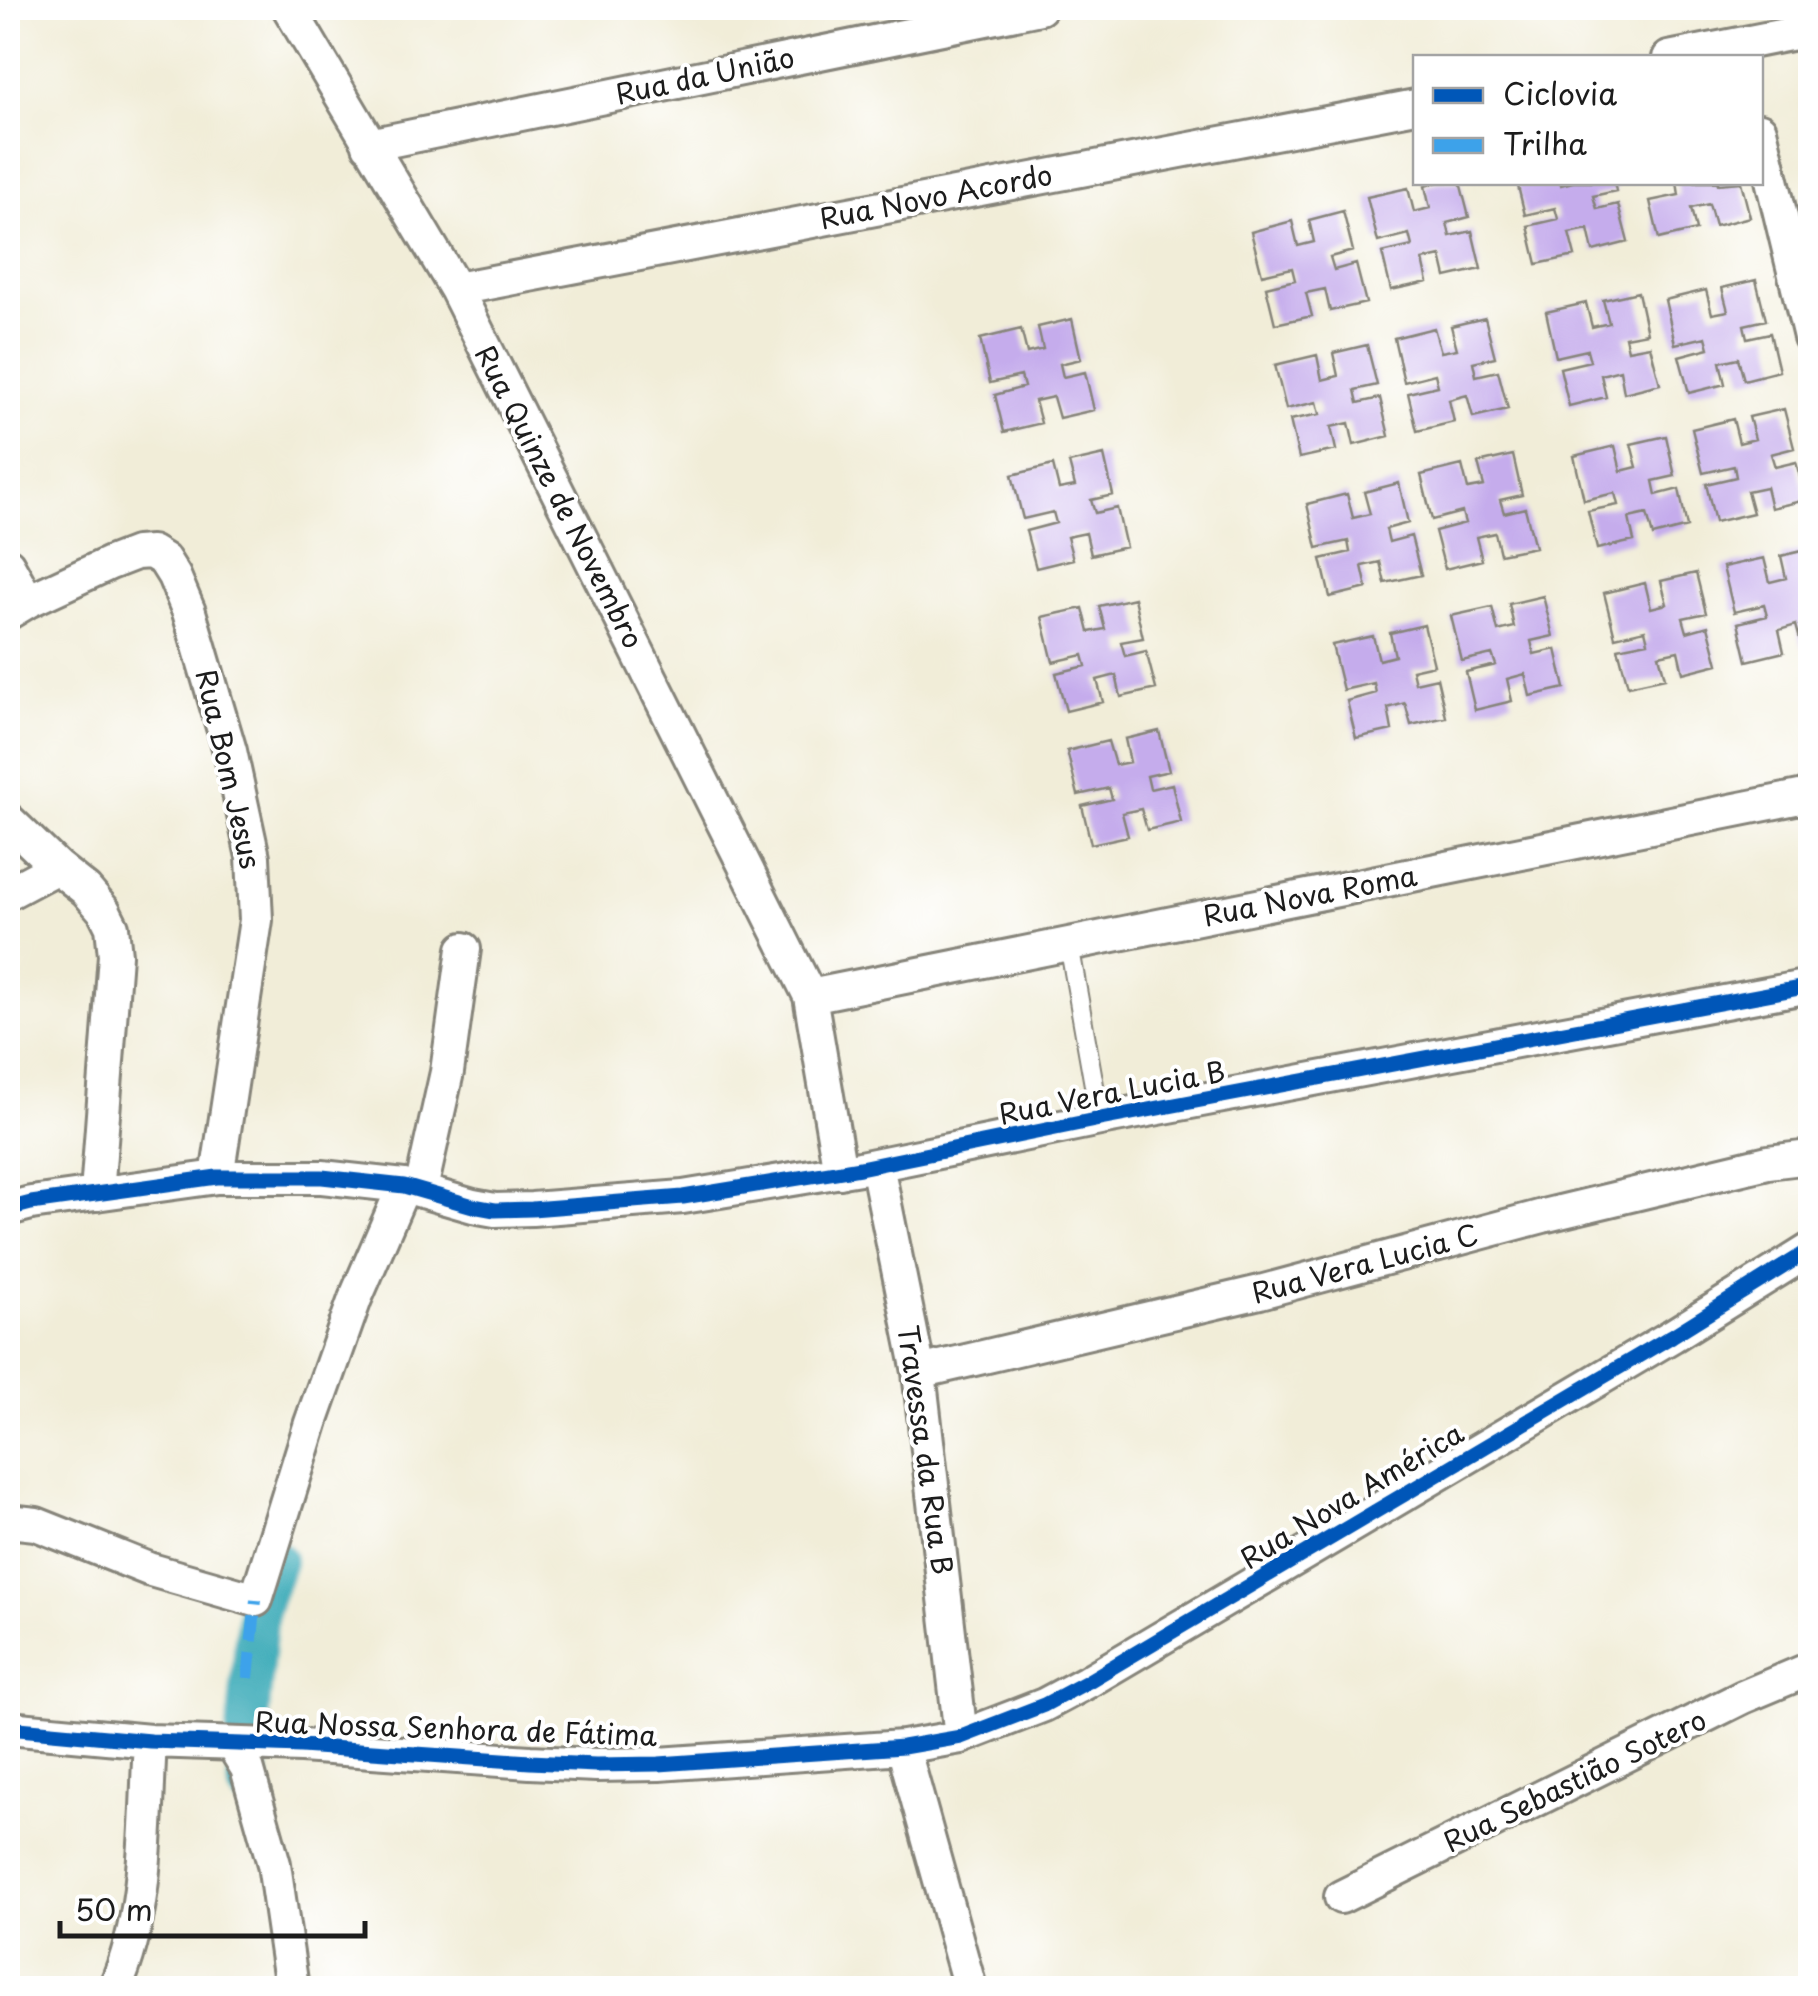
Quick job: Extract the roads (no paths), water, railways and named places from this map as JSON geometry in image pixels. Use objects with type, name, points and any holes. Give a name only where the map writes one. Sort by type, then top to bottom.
[{"type":"street","name":"Rua Quinze de Novembro","points":[[289,8],[456,289],[810,996],[840,1172]]},
{"type":"street","name":"Rua da União","points":[[369,145],[1040,8]]},
{"type":"street","points":[[1684,55],[1810,30]]},
{"type":"street","name":"Rua Novo Acordo","points":[[456,289],[1413,107]]},
{"type":"street","points":[[1763,142],[1810,337]]},
{"type":"street","name":"Rua Bom Jesus","points":[[18,607],[110,563],[136,553],[152,552],[164,560],[174,576],[189,612],[230,752],[252,857],[256,920],[216,1177]]},
{"type":"street","points":[[8,565],[18,607]]},
{"type":"street","name":"Rua Nova Roma","points":[[810,996],[1810,795]]},
{"type":"street","points":[[8,820],[86,890],[112,927],[116,955],[97,1194]]},
{"type":"street","points":[[8,893],[57,867]]},
{"type":"street","points":[[8,1521],[36,1524],[150,1570],[256,1600],[311,1422],[355,1299],[412,1187],[447,1072],[464,949]]},
{"type":"street","name":"Rua Vera Lucia B","points":[[8,1209],[216,1177],[322,1177],[412,1187],[496,1210],[683,1197],[840,1172],[1100,1119],[1810,986]]},
{"type":"street","name":"Rua Vera Lucia C","points":[[919,1372],[1260,1292],[1543,1216],[1768,1162],[1810,1157]]},
{"type":"street","name":"Travessa da Rua B","points":[[877,1165],[919,1372],[960,1736]]},
{"type":"street","name":"Rua Nova América","points":[[903,1747],[960,1736],[1044,1705],[1086,1682],[1672,1336],[1810,1250]]},
{"type":"street","name":"Rua Sebastião Sotero","points":[[1342,1897],[1743,1698],[1810,1669]]},
{"type":"street","name":"Rua Nossa Senhora de Fátima","points":[[8,1728],[150,1741],[242,1760],[301,1746],[596,1765],[903,1747]]},
{"type":"street","points":[[114,1988],[128,1955],[140,1906],[150,1741]]},
{"type":"street","points":[[903,1747],[970,1988]]},
{"type":"street","points":[[242,1760],[274,1864],[292,1988]]},
{"type":"lane","points":[[1069,944],[1100,1119]]},
{"type":"waterway","points":[[249,1787],[246,1744],[258,1609],[275,1561]]}]
